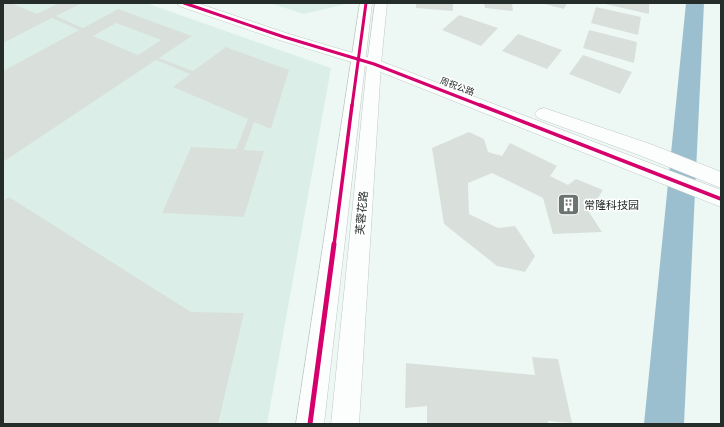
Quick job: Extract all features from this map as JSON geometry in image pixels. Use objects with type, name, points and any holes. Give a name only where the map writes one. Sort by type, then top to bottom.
[{"type":"street","name":"周祝公路","points":[[184,3],[284,37],[422,68],[541,113],[645,160],[721,199]]},
{"type":"street","name":"周祝公路","points":[[224,3],[367,56]]},
{"type":"street","points":[[310,424],[367,56],[366,3]]},
{"type":"street","name":"芙蓉花路","points":[[346,424],[367,56],[381,3]]},
{"type":"street","name":"周祝公路","points":[[645,160],[721,180]]},
{"type":"shaded area","points":[[3,3],[146,3],[331,68],[267,424],[3,424]]},
{"type":"shaded area","points":[[269,3],[345,3],[304,14]]},
{"type":"building","points":[[3,3],[11,3],[37,14],[59,3],[82,3],[56,16],[83,28],[118,9],[192,36],[159,58],[193,71],[226,47],[289,70],[271,129],[254,122],[244,150],[264,151],[244,217],[162,213],[191,147],[236,149],[248,119],[173,87],[190,74],[156,60],[3,162],[3,71],[79,30],[52,18],[3,43]],"holes":[[[116,23],[161,40],[138,55],[93,36]]]},
{"type":"building","points":[[416,3],[453,3],[453,11],[416,8]]},
{"type":"building","points":[[484,3],[512,3],[513,11],[485,8]]},
{"type":"building","points":[[541,3],[567,3],[564,9]]},
{"type":"building","points":[[649,3],[649,14],[605,4]]},
{"type":"building","points":[[596,7],[641,17],[638,35],[591,23]]},
{"type":"building","points":[[459,15],[498,28],[481,46],[442,30]]},
{"type":"building","points":[[589,30],[637,42],[634,63],[583,48]]},
{"type":"building","points":[[518,34],[562,50],[547,69],[502,51]]},
{"type":"building","points":[[583,55],[632,72],[620,94],[569,74]]},
{"type":"building","name":"常隆科技园","points":[[469,132],[484,139],[488,152],[502,156],[510,143],[557,166],[550,176],[568,185],[576,179],[603,190],[589,212],[602,232],[553,234],[543,198],[492,173],[468,183],[469,214],[498,228],[515,226],[535,256],[525,272],[497,266],[444,224],[432,148]]},
{"type":"building","points":[[9,197],[191,312],[244,313],[218,424],[3,424],[3,201]]},
{"type":"building","points":[[532,357],[558,359],[572,423],[548,421],[548,424],[427,424],[427,406],[405,408],[406,363],[535,375]]},
{"type":"waterway","points":[[664,424],[695,3]]},
{"type":"cycle path","points":[[184,3],[284,37],[374,64],[721,199]]},
{"type":"cycle path","points":[[310,424],[366,3]]},
{"type":"place","name":"常隆科技园","points":[[569,205]]}]
